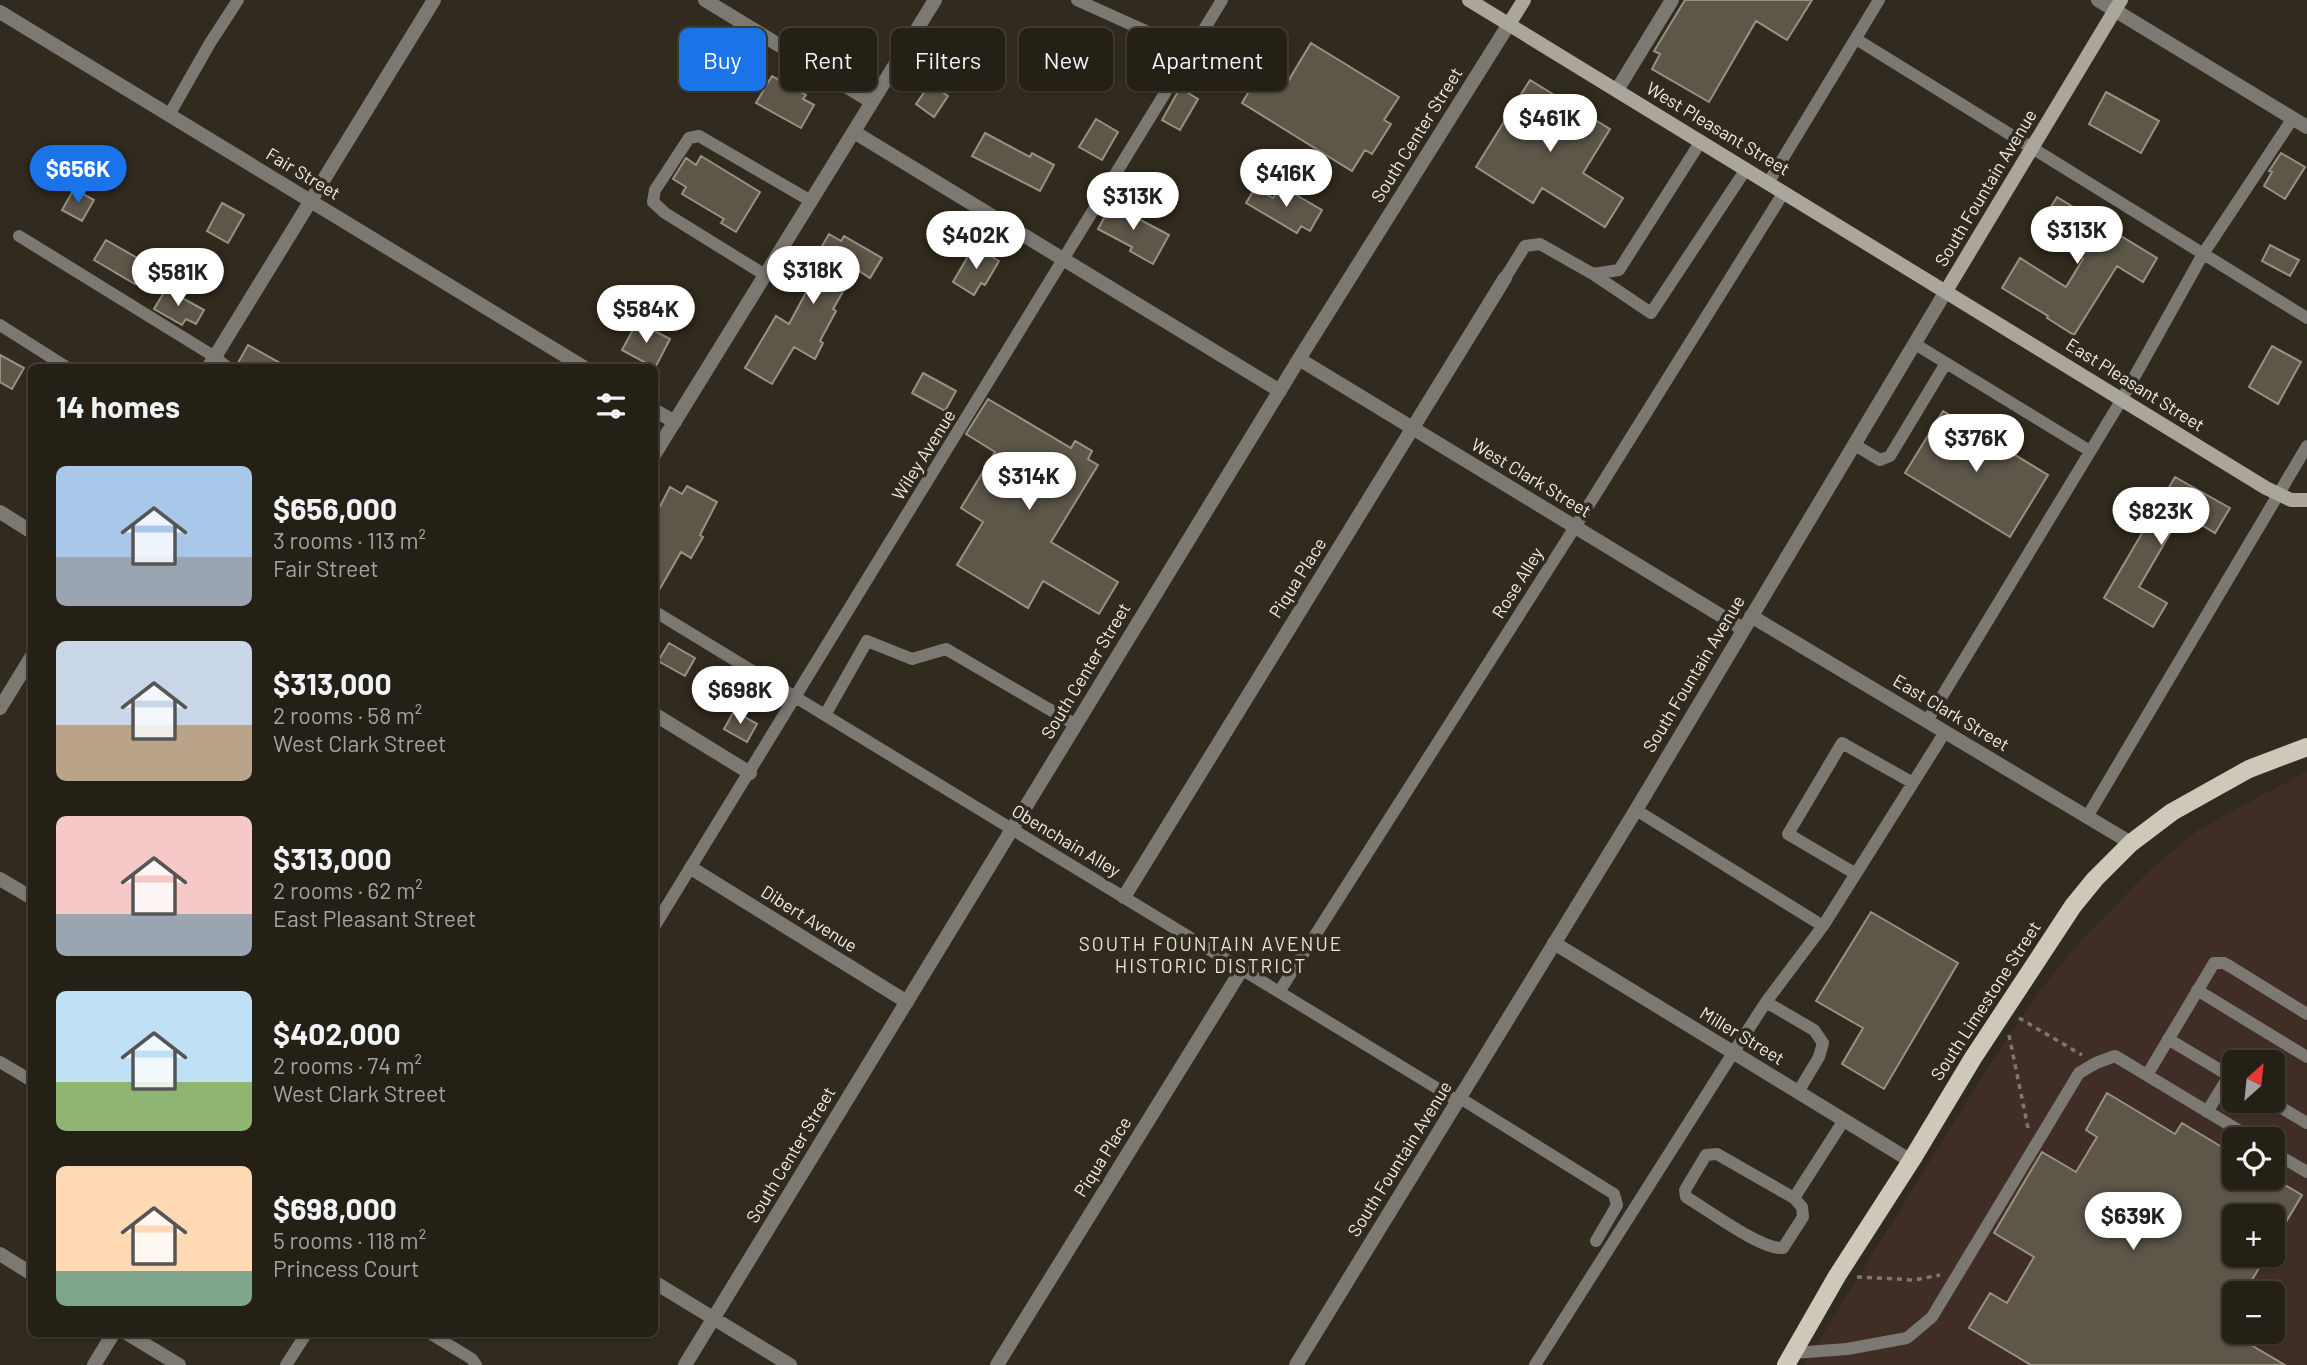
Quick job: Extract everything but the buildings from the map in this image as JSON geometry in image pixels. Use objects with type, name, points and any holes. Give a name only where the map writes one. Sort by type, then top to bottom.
[{"type":"main road","name":"South Limestone Street","points":[[1790,1359],[1837,1276],[2004,1009],[2073,906],[2095,879],[2130,843],[2172,812],[2236,776],[2307,747]]},
{"type":"street","points":[[212,362],[434,0]]},
{"type":"street","points":[[705,0],[872,102]]},
{"type":"street","points":[[658,449],[935,0]]},
{"type":"street","name":"West Pleasant Street","points":[[1469,0],[1946,291]]},
{"type":"street","name":"South Center Street","points":[[685,1365],[1299,359],[1524,0]]},
{"type":"street","points":[[1617,90],[1672,0]]},
{"type":"street","points":[[2098,0],[2118,5],[2307,127]]},
{"type":"street","name":"South Fountain Avenue","points":[[1296,1365],[1636,810],[2118,5]]},
{"type":"street","name":"Fair Street","points":[[0,12],[578,364]]},
{"type":"street","points":[[854,132],[1280,391]]},
{"type":"street","name":"Piqua Place","points":[[1124,897],[1505,278]]},
{"type":"street","name":"East Pleasant Street","points":[[1946,291],[2278,494],[2291,500],[2307,500]]},
{"type":"street","name":"West Clark Street","points":[[1299,359],[1575,527],[1747,623]]},
{"type":"street","points":[[658,412],[675,422]]},
{"type":"street","points":[[0,512],[28,530]]},
{"type":"street","name":"East Clark Street","points":[[1747,623],[1927,721],[2130,843]]},
{"type":"street","points":[[0,708],[28,662]]},
{"type":"street","points":[[658,716],[750,773]]},
{"type":"street","name":"Dibert Avenue","points":[[691,868],[907,1002]]},
{"type":"street","points":[[0,879],[28,896]]},
{"type":"street","name":"Miller Street","points":[[1554,943],[1911,1161]]},
{"type":"street","name":"Piqua Place","points":[[997,1365],[1242,970]]},
{"type":"street","points":[[0,1254],[28,1272]]},
{"type":"street","points":[[658,1284],[790,1365]]},
{"type":"street","points":[[94,1365],[111,1337]]},
{"type":"street","points":[[133,1337],[179,1365]]},
{"type":"lane","points":[[169,115],[238,0]]},
{"type":"lane","points":[[1077,0],[1139,28]]},
{"type":"lane","name":"Wiley Avenue","points":[[1204,28],[1222,0]]},
{"type":"lane","points":[[1768,183],[1880,0]]},
{"type":"lane","points":[[1856,38],[2307,318]]},
{"type":"lane","name":"Wiley Avenue","points":[[658,921],[1166,91]]},
{"type":"lane","points":[[1927,721],[2122,399],[2203,254],[2293,118]]},
{"type":"lane","points":[[765,275],[665,213],[653,202],[655,190],[689,138],[699,136],[811,201]]},
{"type":"lane","points":[[1593,274],[1619,270],[1701,141]]},
{"type":"lane","points":[[1505,278],[1525,246],[1540,244],[1593,274],[1651,313],[1746,169]]},
{"type":"lane","name":"Rose Alley","points":[[1279,992],[1784,192]]},
{"type":"lane","points":[[19,236],[212,362]]},
{"type":"lane","points":[[0,325],[62,364]]},
{"type":"lane","points":[[1915,344],[2090,451]]},
{"type":"lane","points":[[1854,445],[1881,460],[1890,456],[1946,363]]},
{"type":"lane","points":[[2087,817],[2307,446]]},
{"type":"lane","name":"Obenchain Alley","points":[[658,613],[1614,1194],[1617,1205],[1595,1241]]},
{"type":"lane","points":[[825,715],[867,641],[912,659],[946,649],[1076,725]]},
{"type":"lane","points":[[1535,1365],[1733,1052],[1766,1002],[1823,926],[1945,732]]},
{"type":"lane","points":[[1856,874],[1788,834],[1842,743],[1913,783]]},
{"type":"lane","points":[[1636,810],[1823,926]]},
{"type":"lane","points":[[2147,1075],[2214,963],[2224,963],[2307,1014]]},
{"type":"lane","points":[[2197,990],[2307,1057]]},
{"type":"lane","points":[[1766,1002],[1814,1030],[1823,1043],[1819,1057],[1798,1092]]},
{"type":"lane","points":[[2168,1039],[2222,1071]]},
{"type":"lane","points":[[1790,1359],[1907,1338],[1932,1317],[2079,1073],[2096,1063],[2115,1056],[2233,1127]]},
{"type":"lane","points":[[0,1062],[28,1079]]},
{"type":"lane","points":[[2207,1112],[2222,1091]]},
{"type":"lane","points":[[2286,1111],[2307,1124]]},
{"type":"lane","points":[[1794,1198],[1844,1121]]},
{"type":"lane","points":[[1717,1154],[1794,1198],[1802,1207],[1803,1217],[1783,1248],[1774,1249],[1686,1197],[1685,1190],[1706,1155],[1717,1154]]},
{"type":"lane","points":[[2285,1159],[2307,1172]]},
{"type":"lane","points":[[286,1365],[304,1337]]},
{"type":"lane","points":[[436,1337],[472,1359],[476,1365]]},
{"type":"path","points":[[2004,1009],[2096,1063]]},
{"type":"path","points":[[2004,1009],[2032,1150]]},
{"type":"path","points":[[1837,1276],[1914,1280],[1958,1272]]},
{"type":"shaded area","points":[[2307,771],[2307,1365],[1804,1365],[1987,1069],[2042,988],[2083,938],[2149,871],[2198,830]]},
{"type":"district","name":"SOUTH FOUNTAIN AVENUE HISTORIC DISTRICT","points":[[1211,955]]}]
